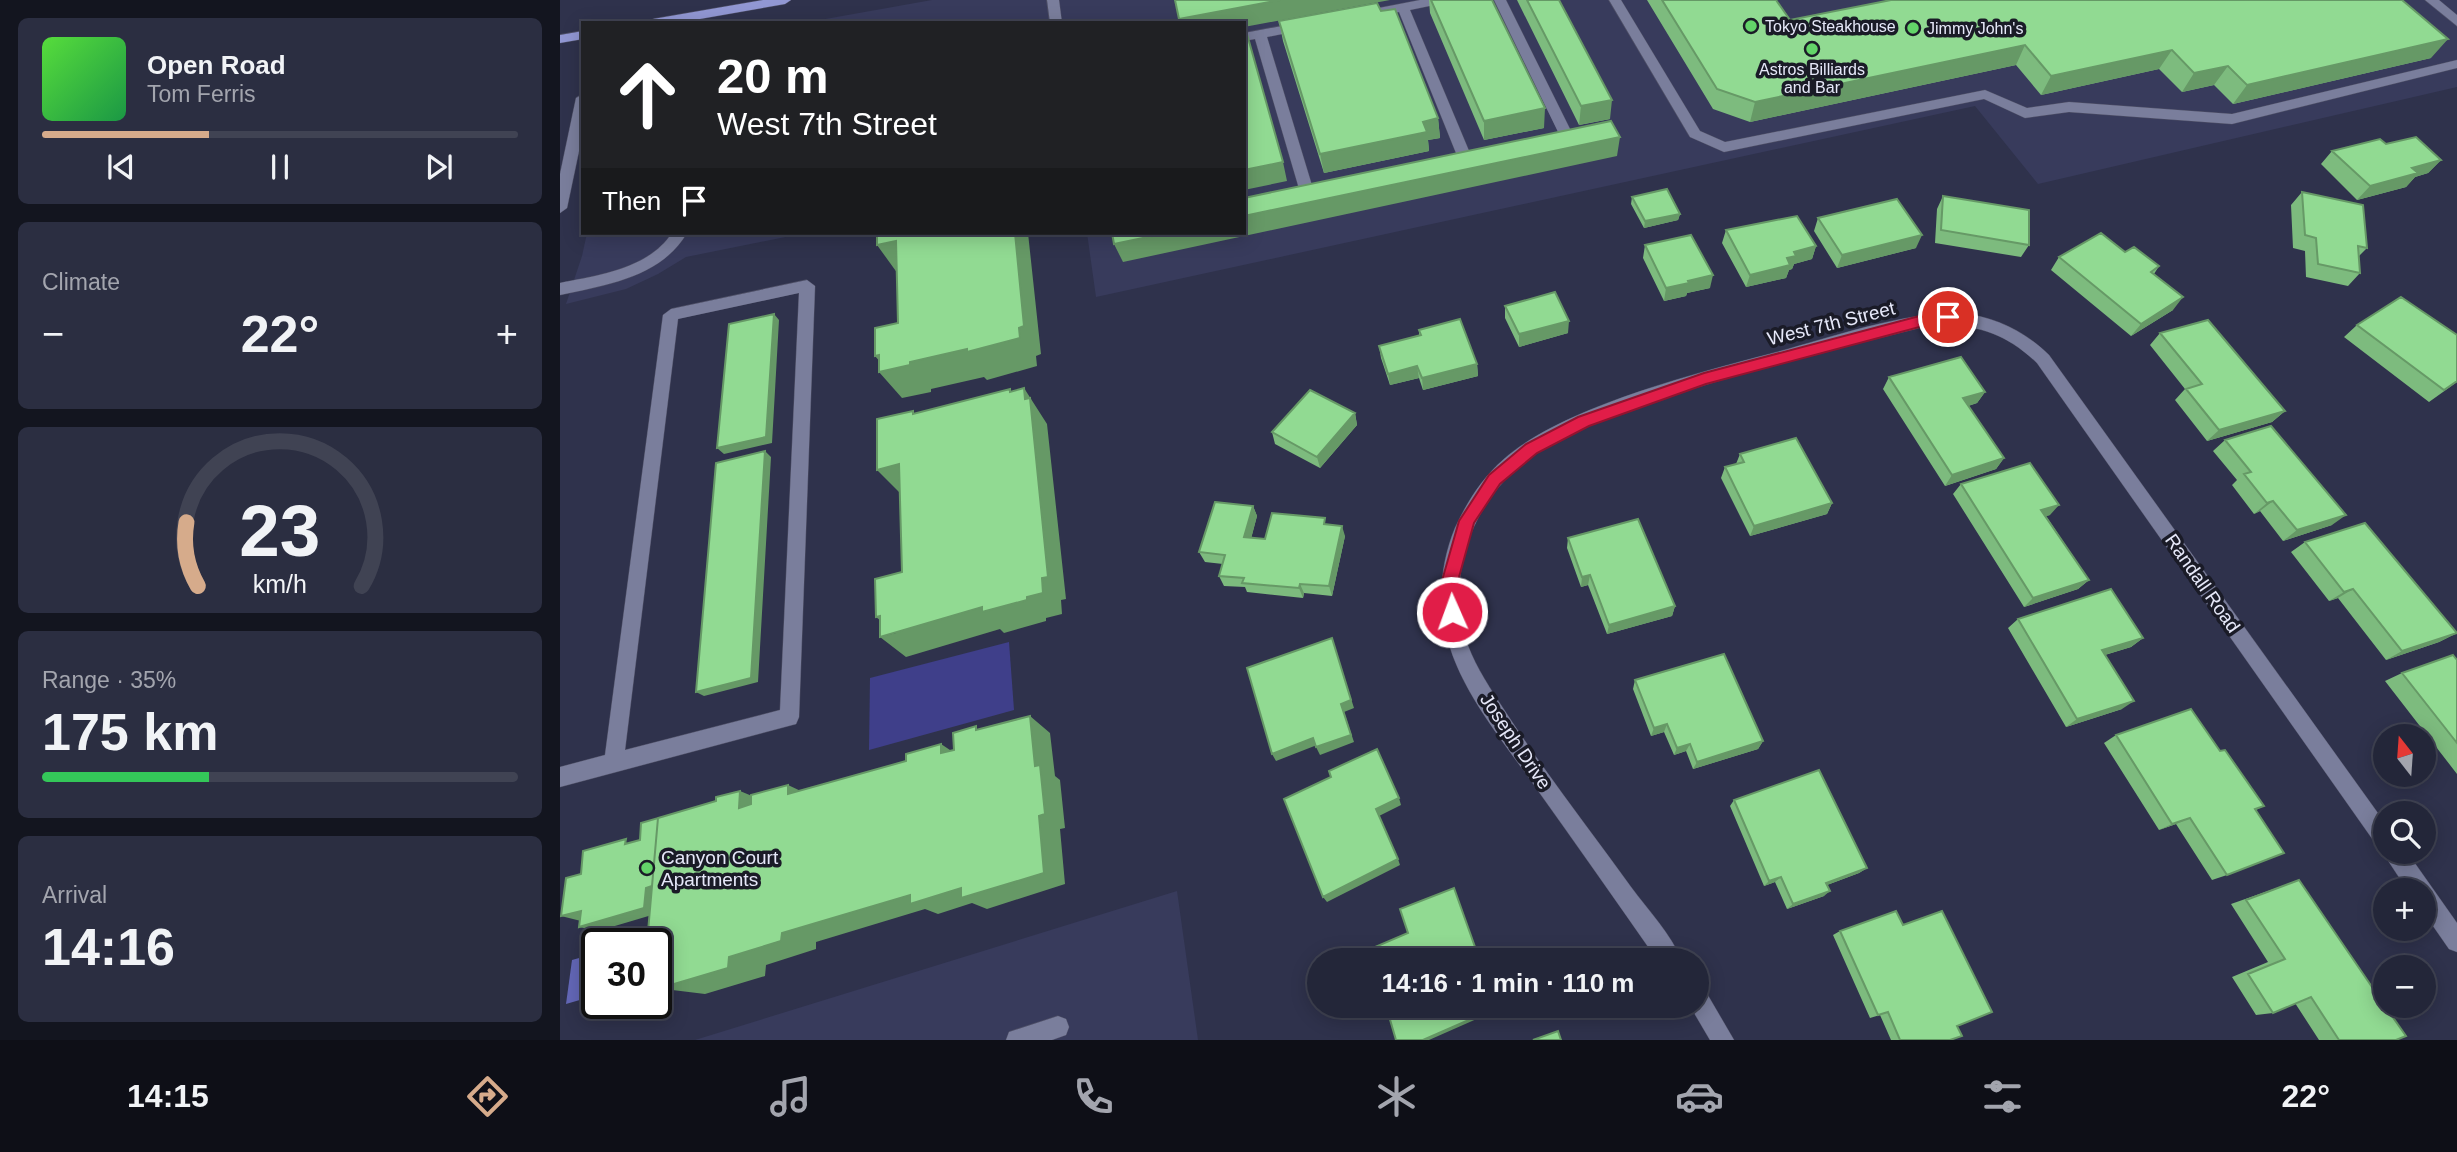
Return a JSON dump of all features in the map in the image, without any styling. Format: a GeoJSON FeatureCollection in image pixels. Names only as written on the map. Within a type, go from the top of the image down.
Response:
{"type":"FeatureCollection","features":[{"type":"Feature","properties":{"kind":"main road"},"geometry":{"type":"LineString","coordinates":[[664,21],[785,0]]}},
{"type":"Feature","properties":{"kind":"main road"},"geometry":{"type":"LineString","coordinates":[[560,39],[581,35]]}},
{"type":"Feature","properties":{"kind":"street"},"geometry":{"type":"LineString","coordinates":[[1053,0],[1056,21]]}},
{"type":"Feature","properties":{"kind":"street"},"geometry":{"type":"LineString","coordinates":[[1338,19],[1440,0]]}},
{"type":"Feature","properties":{"kind":"street"},"geometry":{"type":"LineString","coordinates":[[1500,0],[1567,137],[1542,142]]}},
{"type":"Feature","properties":{"kind":"street"},"geometry":{"type":"LineString","coordinates":[[1615,0],[1695,134],[1724,147],[1985,94],[2025,113],[2069,107],[2232,118],[2457,64]]}},
{"type":"Feature","properties":{"kind":"street"},"geometry":{"type":"LineString","coordinates":[[2431,0],[2457,22]]}},
{"type":"Feature","properties":{"kind":"street"},"geometry":{"type":"LineString","coordinates":[[1403,7],[1465,158]]}},
{"type":"Feature","properties":{"kind":"street"},"geometry":{"type":"LineString","coordinates":[[1246,37],[1312,24]]}},
{"type":"Feature","properties":{"kind":"street"},"geometry":{"type":"LineString","coordinates":[[1260,34],[1307,192]]}},
{"type":"Feature","properties":{"kind":"street"},"geometry":{"type":"LineString","coordinates":[[560,208],[581,108]]}},
{"type":"Feature","properties":{"kind":"street"},"geometry":{"type":"LineString","coordinates":[[560,289],[622,274],[647,264],[676,243],[679,235]]}},
{"type":"Feature","properties":{"kind":"street"},"geometry":{"type":"LineString","coordinates":[[560,777],[789,717],[807,286],[671,315],[614,762]]}},
{"type":"Feature","properties":{"kind":"street","name":"West 7th Street"},"geometry":{"type":"LineString","coordinates":[[1481,496],[1513,462],[1553,436],[1584,422],[1704,379],[1927,320],[1948,317],[1979,321],[2013,333]]}},
{"type":"Feature","properties":{"kind":"street","name":"Randall Road"},"geometry":{"type":"LineString","coordinates":[[2013,333],[2030,345],[2056,375],[2373,823]]}},
{"type":"Feature","properties":{"kind":"street","name":"Joseph Drive"},"geometry":{"type":"LineString","coordinates":[[1481,496],[1460,537],[1451,577],[1454,628],[1462,654],[1493,710],[1662,948]]}},
{"type":"Feature","properties":{"kind":"street"},"geometry":{"type":"LineString","coordinates":[[2436,912],[2457,941]]}},
{"type":"Feature","properties":{"kind":"street"},"geometry":{"type":"LineString","coordinates":[[1709,1018],[1723,1040]]}},
{"type":"Feature","properties":{"kind":"street"},"geometry":{"type":"LineString","coordinates":[[1019,1040],[1058,1027]]}},
{"type":"Feature","properties":{"kind":"shaded area"},"geometry":{"type":"Polygon","coordinates":[[[932,0],[2457,0],[2457,87],[2038,184],[1975,106],[1096,297],[1087,235],[1246,235],[1246,21],[814,21],[932,0]]]}},
{"type":"Feature","properties":{"kind":"shaded area"},"geometry":{"type":"Polygon","coordinates":[[[587,235],[795,235],[686,257],[626,289],[566,304],[587,235]]]}},
{"type":"Feature","properties":{"kind":"shaded area"},"geometry":{"type":"Polygon","coordinates":[[[1009,642],[1014,710],[869,750],[870,678],[1009,642]]]}},
{"type":"Feature","properties":{"kind":"shaded area"},"geometry":{"type":"Polygon","coordinates":[[[1177,891],[1198,1040],[695,1040],[1177,891]]]}},
{"type":"Feature","properties":{"kind":"water"},"geometry":{"type":"Polygon","coordinates":[[[581,957],[581,1000],[566,1004],[572,960],[581,957]]]}},
{"type":"Feature","properties":{"kind":"building"},"geometry":{"type":"Polygon","coordinates":[[[1175,0],[1280,0],[1179,19],[1175,0]]]}},
{"type":"Feature","properties":{"kind":"building"},"geometry":{"type":"Polygon","coordinates":[[[1431,0],[1492,0],[1545,108],[1484,121],[1431,0]]]}},
{"type":"Feature","properties":{"kind":"building"},"geometry":{"type":"Polygon","coordinates":[[[1527,0],[1559,0],[1612,100],[1581,106],[1527,0]]]}},
{"type":"Feature","properties":{"kind":"building"},"geometry":{"type":"Polygon","coordinates":[[[1662,0],[1776,0],[1790,20],[1891,0],[2402,0],[2448,39],[2247,85],[2228,66],[2194,73],[2172,50],[2051,76],[2025,45],[1755,102],[1717,89],[1662,0]]]}},
{"type":"Feature","properties":{"kind":"building"},"geometry":{"type":"Polygon","coordinates":[[[1377,3],[1381,11],[1395,9],[1438,118],[1423,122],[1427,132],[1320,154],[1279,21],[1377,3]]]}},
{"type":"Feature","properties":{"kind":"building"},"geometry":{"type":"Polygon","coordinates":[[[1246,31],[1283,162],[1246,170],[1246,31]]]}},
{"type":"Feature","properties":{"kind":"building"},"geometry":{"type":"Polygon","coordinates":[[[1611,121],[1620,137],[1246,216],[1246,198],[1611,121]]]}},
{"type":"Feature","properties":{"kind":"building"},"geometry":{"type":"Polygon","coordinates":[[[2416,137],[2441,160],[2412,168],[2418,173],[2370,186],[2332,151],[2380,139],[2386,144],[2416,137]]]}},
{"type":"Feature","properties":{"kind":"building"},"geometry":{"type":"Polygon","coordinates":[[[1667,189],[1680,214],[1645,221],[1632,197],[1667,189]]]}},
{"type":"Feature","properties":{"kind":"building"},"geometry":{"type":"Polygon","coordinates":[[[2302,192],[2363,205],[2367,248],[2358,246],[2360,273],[2318,264],[2316,238],[2305,235],[2302,192]]]}},
{"type":"Feature","properties":{"kind":"building"},"geometry":{"type":"Polygon","coordinates":[[[1943,196],[2029,210],[2029,245],[1941,230],[1943,196]]]}},
{"type":"Feature","properties":{"kind":"building"},"geometry":{"type":"Polygon","coordinates":[[[1897,199],[1922,235],[1842,255],[1818,218],[1897,199]]]}},
{"type":"Feature","properties":{"kind":"building"},"geometry":{"type":"Polygon","coordinates":[[[1797,216],[1816,246],[1794,252],[1796,256],[1787,258],[1790,265],[1750,275],[1726,230],[1797,216]]]}},
{"type":"Feature","properties":{"kind":"building"},"geometry":{"type":"Polygon","coordinates":[[[2101,233],[2125,252],[2134,247],[2159,266],[2151,272],[2183,297],[2141,324],[2059,257],[2101,233]]]}},
{"type":"Feature","properties":{"kind":"building"},"geometry":{"type":"Polygon","coordinates":[[[877,235],[1015,235],[1024,326],[1019,328],[1020,338],[967,352],[967,349],[910,362],[910,365],[879,372],[879,355],[875,356],[875,328],[898,323],[896,241],[877,245],[877,235]]]}},
{"type":"Feature","properties":{"kind":"building"},"geometry":{"type":"Polygon","coordinates":[[[1112,235],[1157,235],[1114,244],[1112,235]]]}},
{"type":"Feature","properties":{"kind":"building"},"geometry":{"type":"Polygon","coordinates":[[[1691,235],[1713,275],[1666,288],[1645,245],[1691,235]]]}},
{"type":"Feature","properties":{"kind":"building"},"geometry":{"type":"Polygon","coordinates":[[[1555,292],[1569,321],[1519,334],[1505,306],[1555,292]]]}},
{"type":"Feature","properties":{"kind":"building"},"geometry":{"type":"Polygon","coordinates":[[[2401,297],[2457,335],[2457,381],[2444,390],[2357,325],[2401,297]]]}},
{"type":"Feature","properties":{"kind":"building"},"geometry":{"type":"Polygon","coordinates":[[[774,314],[766,437],[717,448],[729,324],[774,314]]]}},
{"type":"Feature","properties":{"kind":"building"},"geometry":{"type":"Polygon","coordinates":[[[1460,319],[1477,364],[1422,378],[1417,366],[1388,374],[1379,346],[1421,335],[1419,330],[1460,319]]]}},
{"type":"Feature","properties":{"kind":"building"},"geometry":{"type":"Polygon","coordinates":[[[2208,320],[2285,411],[2219,430],[2186,389],[2202,384],[2160,333],[2208,320]]]}},
{"type":"Feature","properties":{"kind":"building"},"geometry":{"type":"Polygon","coordinates":[[[1961,357],[1985,392],[1963,398],[2004,458],[1952,475],[1889,377],[1961,357]]]}},
{"type":"Feature","properties":{"kind":"building"},"geometry":{"type":"Polygon","coordinates":[[[1024,388],[1025,399],[1030,398],[1048,577],[1042,578],[1043,593],[1027,597],[1027,600],[982,612],[982,607],[880,637],[880,616],[876,617],[875,579],[902,572],[899,464],[877,470],[877,419],[913,411],[913,414],[1010,389],[1010,392],[1024,388]]]}},
{"type":"Feature","properties":{"kind":"building"},"geometry":{"type":"Polygon","coordinates":[[[1310,390],[1355,413],[1317,457],[1272,432],[1310,390]]]}},
{"type":"Feature","properties":{"kind":"building"},"geometry":{"type":"Polygon","coordinates":[[[2271,426],[2346,515],[2297,530],[2273,501],[2267,503],[2244,474],[2251,472],[2225,440],[2271,426]]]}},
{"type":"Feature","properties":{"kind":"building"},"geometry":{"type":"Polygon","coordinates":[[[1796,438],[1832,503],[1754,526],[1725,467],[1744,462],[1740,454],[1796,438]]]}},
{"type":"Feature","properties":{"kind":"building"},"geometry":{"type":"Polygon","coordinates":[[[765,451],[751,678],[696,692],[716,463],[765,451]]]}},
{"type":"Feature","properties":{"kind":"building"},"geometry":{"type":"Polygon","coordinates":[[[2030,463],[2059,505],[2041,510],[2089,580],[2033,598],[1961,484],[2030,463]]]}},
{"type":"Feature","properties":{"kind":"building"},"geometry":{"type":"Polygon","coordinates":[[[1215,502],[1253,506],[1244,537],[1265,539],[1272,513],[1325,518],[1324,524],[1342,526],[1329,586],[1300,584],[1299,588],[1242,583],[1244,578],[1219,576],[1225,555],[1199,552],[1215,502]]]}},
{"type":"Feature","properties":{"kind":"building"},"geometry":{"type":"Polygon","coordinates":[[[1638,519],[1675,606],[1609,625],[1590,575],[1582,577],[1568,538],[1638,519]]]}},
{"type":"Feature","properties":{"kind":"building"},"geometry":{"type":"Polygon","coordinates":[[[2365,523],[2457,633],[2402,651],[2353,589],[2344,592],[2305,542],[2365,523]]]}},
{"type":"Feature","properties":{"kind":"building"},"geometry":{"type":"Polygon","coordinates":[[[2111,589],[2143,638],[2102,650],[2134,701],[2077,719],[2018,619],[2111,589]]]}},
{"type":"Feature","properties":{"kind":"building"},"geometry":{"type":"Polygon","coordinates":[[[1332,638],[1351,700],[1341,704],[1351,735],[1316,747],[1313,738],[1272,754],[1247,668],[1332,638]]]}},
{"type":"Feature","properties":{"kind":"building"},"geometry":{"type":"Polygon","coordinates":[[[1724,654],[1763,741],[1697,762],[1690,744],[1677,748],[1667,724],[1654,728],[1635,680],[1724,654]]]}},
{"type":"Feature","properties":{"kind":"building"},"geometry":{"type":"Polygon","coordinates":[[[2453,655],[2457,660],[2457,743],[2402,673],[2453,655]]]}},
{"type":"Feature","properties":{"kind":"building"},"geometry":{"type":"Polygon","coordinates":[[[2191,709],[2220,751],[2225,750],[2264,806],[2255,809],[2284,853],[2227,875],[2190,818],[2172,824],[2116,735],[2191,709]]]}},
{"type":"Feature","properties":{"kind":"building"},"geometry":{"type":"Polygon","coordinates":[[[1030,716],[1035,766],[1040,765],[1045,814],[1039,816],[1044,873],[961,898],[961,888],[910,904],[910,895],[782,933],[781,941],[729,957],[728,968],[672,985],[672,928],[648,928],[658,818],[740,791],[739,808],[751,804],[751,795],[788,785],[788,794],[906,761],[906,754],[941,744],[941,753],[954,750],[953,733],[976,726],[976,730],[1030,716]]]}},
{"type":"Feature","properties":{"kind":"building"},"geometry":{"type":"Polygon","coordinates":[[[1377,749],[1399,798],[1376,809],[1398,859],[1323,897],[1284,799],[1331,777],[1329,771],[1377,749]]]}},
{"type":"Feature","properties":{"kind":"building"},"geometry":{"type":"Polygon","coordinates":[[[1819,770],[1867,868],[1826,883],[1830,891],[1793,904],[1781,877],[1769,881],[1734,800],[1819,770]]]}},
{"type":"Feature","properties":{"kind":"building"},"geometry":{"type":"Polygon","coordinates":[[[658,818],[652,886],[646,888],[644,908],[579,927],[581,911],[561,916],[566,878],[581,874],[583,851],[626,839],[625,844],[640,840],[641,823],[658,818]]]}},
{"type":"Feature","properties":{"kind":"building"},"geometry":{"type":"Polygon","coordinates":[[[2299,880],[2373,988],[2373,1018],[2394,1018],[2406,1036],[2396,1040],[2339,1040],[2311,997],[2273,1013],[2248,974],[2285,959],[2246,900],[2299,880]]]}},
{"type":"Feature","properties":{"kind":"building"},"geometry":{"type":"Polygon","coordinates":[[[1454,888],[1475,948],[1373,948],[1408,933],[1400,909],[1454,888]]]}},
{"type":"Feature","properties":{"kind":"building"},"geometry":{"type":"Polygon","coordinates":[[[1896,911],[1903,925],[1942,911],[1992,1012],[1957,1026],[1962,1036],[1950,1040],[1900,1040],[1888,1012],[1878,1015],[1840,931],[1896,911]]]}},
{"type":"Feature","properties":{"kind":"building"},"geometry":{"type":"Polygon","coordinates":[[[1390,1018],[1473,1018],[1423,1040],[1396,1040],[1390,1018]]]}},
{"type":"Feature","properties":{"kind":"building"},"geometry":{"type":"Polygon","coordinates":[[[1558,1031],[1561,1040],[1533,1040],[1558,1031]]]}},
{"type":"Feature","properties":{"kind":"place","name":"Tokyo Steakhouse"},"geometry":{"type":"Point","coordinates":[1751,26]}},
{"type":"Feature","properties":{"kind":"place","name":"Jimmy John's"},"geometry":{"type":"Point","coordinates":[1913,28]}},
{"type":"Feature","properties":{"kind":"place","name":"Astros Billiards and Bar"},"geometry":{"type":"Point","coordinates":[1812,49]}},
{"type":"Feature","properties":{"kind":"place","name":"Canyon Court Apartments"},"geometry":{"type":"Point","coordinates":[647,868]}},
{"type":"Feature","properties":{"kind":"route"},"geometry":{"type":"LineString","coordinates":[[1452,612],[1451,577],[1460,537],[1467,521],[1494,480],[1531,449],[1584,422],[1704,379],[1789,355],[1948,317]]}}]}
